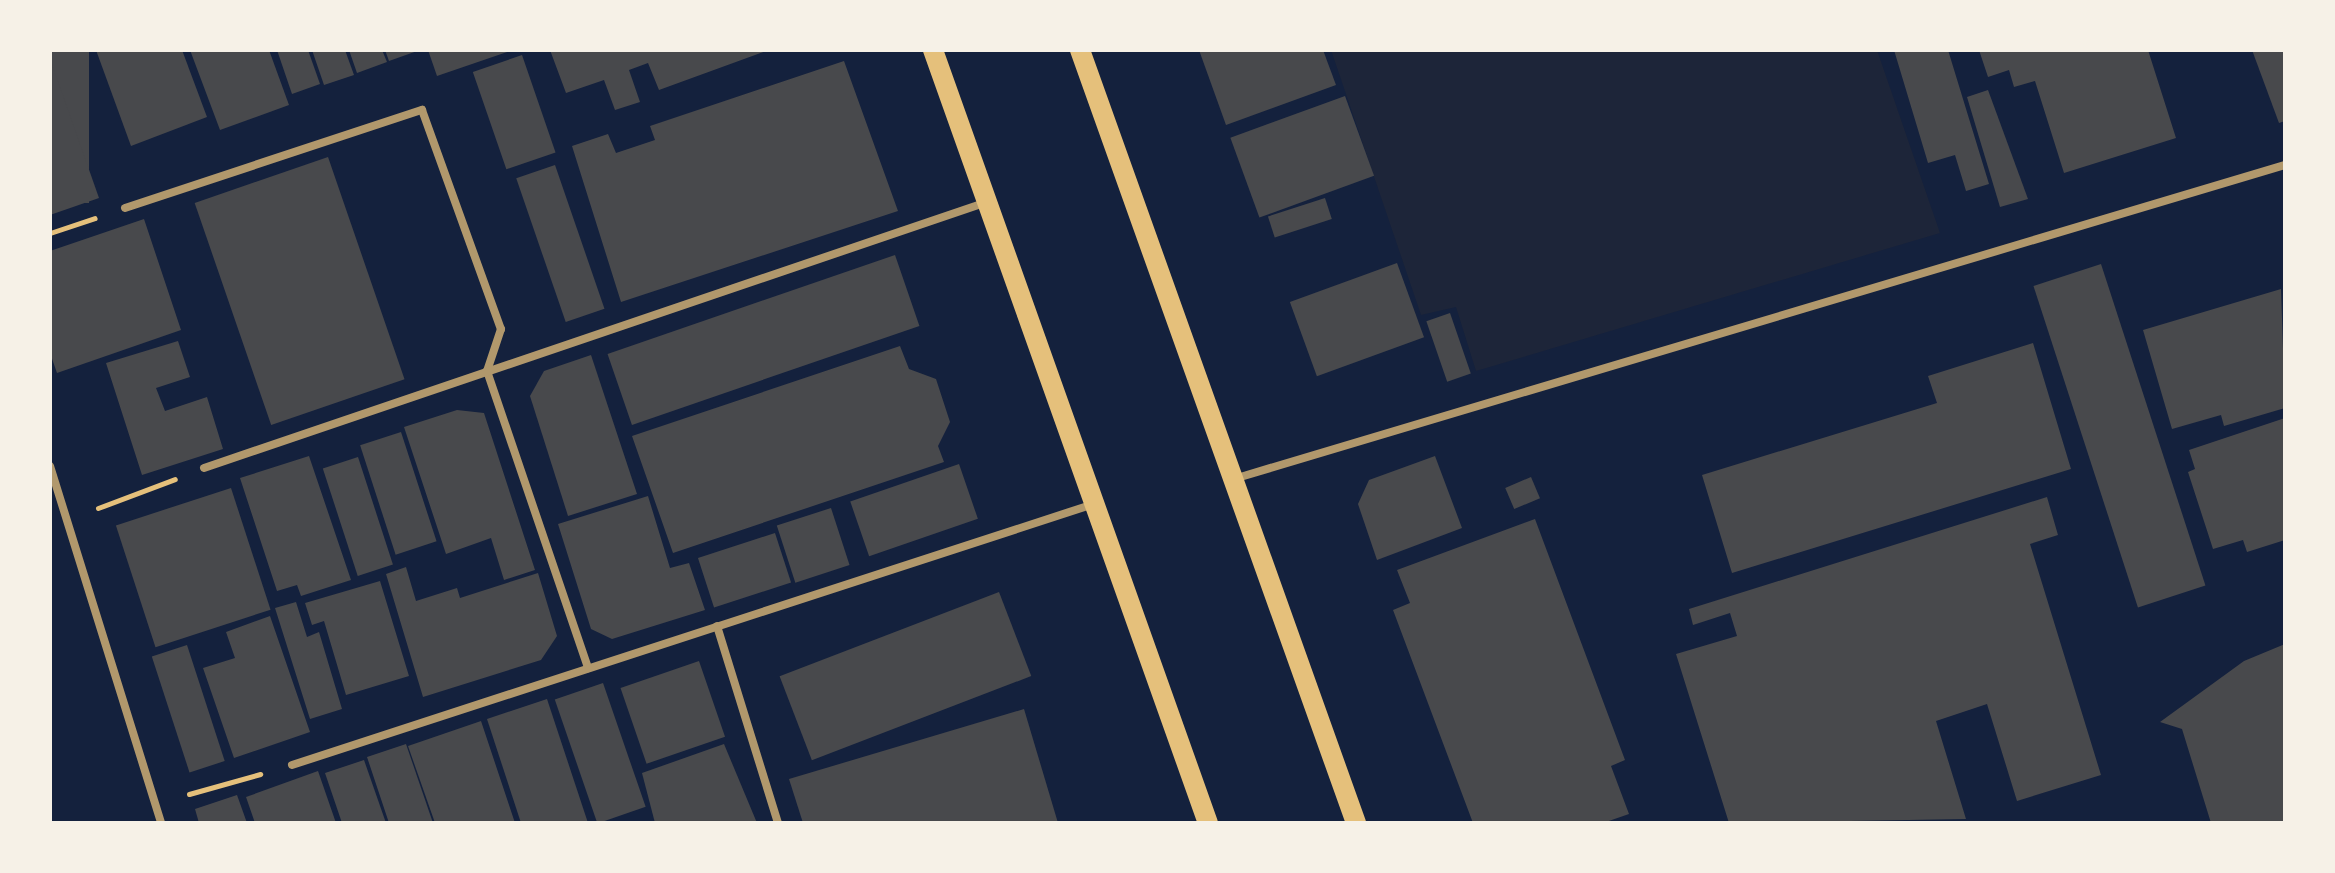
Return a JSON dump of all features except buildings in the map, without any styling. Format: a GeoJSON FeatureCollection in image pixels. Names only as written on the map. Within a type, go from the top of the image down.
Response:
{"type":"FeatureCollection","features":[{"type":"Feature","properties":{"kind":"main road"},"geometry":{"type":"LineString","coordinates":[[933,50],[1091,505],[1208,823]]}},
{"type":"Feature","properties":{"kind":"main road"},"geometry":{"type":"LineString","coordinates":[[1080,50],[1237,478],[1356,823]]}},
{"type":"Feature","properties":{"kind":"street"},"geometry":{"type":"LineString","coordinates":[[125,208],[422,110],[501,329],[487,371],[588,668]]}},
{"type":"Feature","properties":{"kind":"street"},"geometry":{"type":"LineString","coordinates":[[1237,478],[2285,165]]}},
{"type":"Feature","properties":{"kind":"street"},"geometry":{"type":"LineString","coordinates":[[204,468],[987,202]]}},
{"type":"Feature","properties":{"kind":"street"},"geometry":{"type":"LineString","coordinates":[[50,466],[161,823]]}},
{"type":"Feature","properties":{"kind":"street"},"geometry":{"type":"LineString","coordinates":[[292,765],[1091,505]]}},
{"type":"Feature","properties":{"kind":"street"},"geometry":{"type":"LineString","coordinates":[[717,626],[778,823]]}},
{"type":"Feature","properties":{"kind":"path"},"geometry":{"type":"LineString","coordinates":[[50,233],[125,208]]}},
{"type":"Feature","properties":{"kind":"path"},"geometry":{"type":"LineString","coordinates":[[67,520],[204,468]]}},
{"type":"Feature","properties":{"kind":"path"},"geometry":{"type":"LineString","coordinates":[[155,803],[292,765]]}},
{"type":"Feature","properties":{"kind":"shaded area"},"geometry":{"type":"Polygon","coordinates":[[[1331,50],[1877,50],[1940,233],[1476,371],[1456,307],[1421,315],[1331,50]]]}}]}
